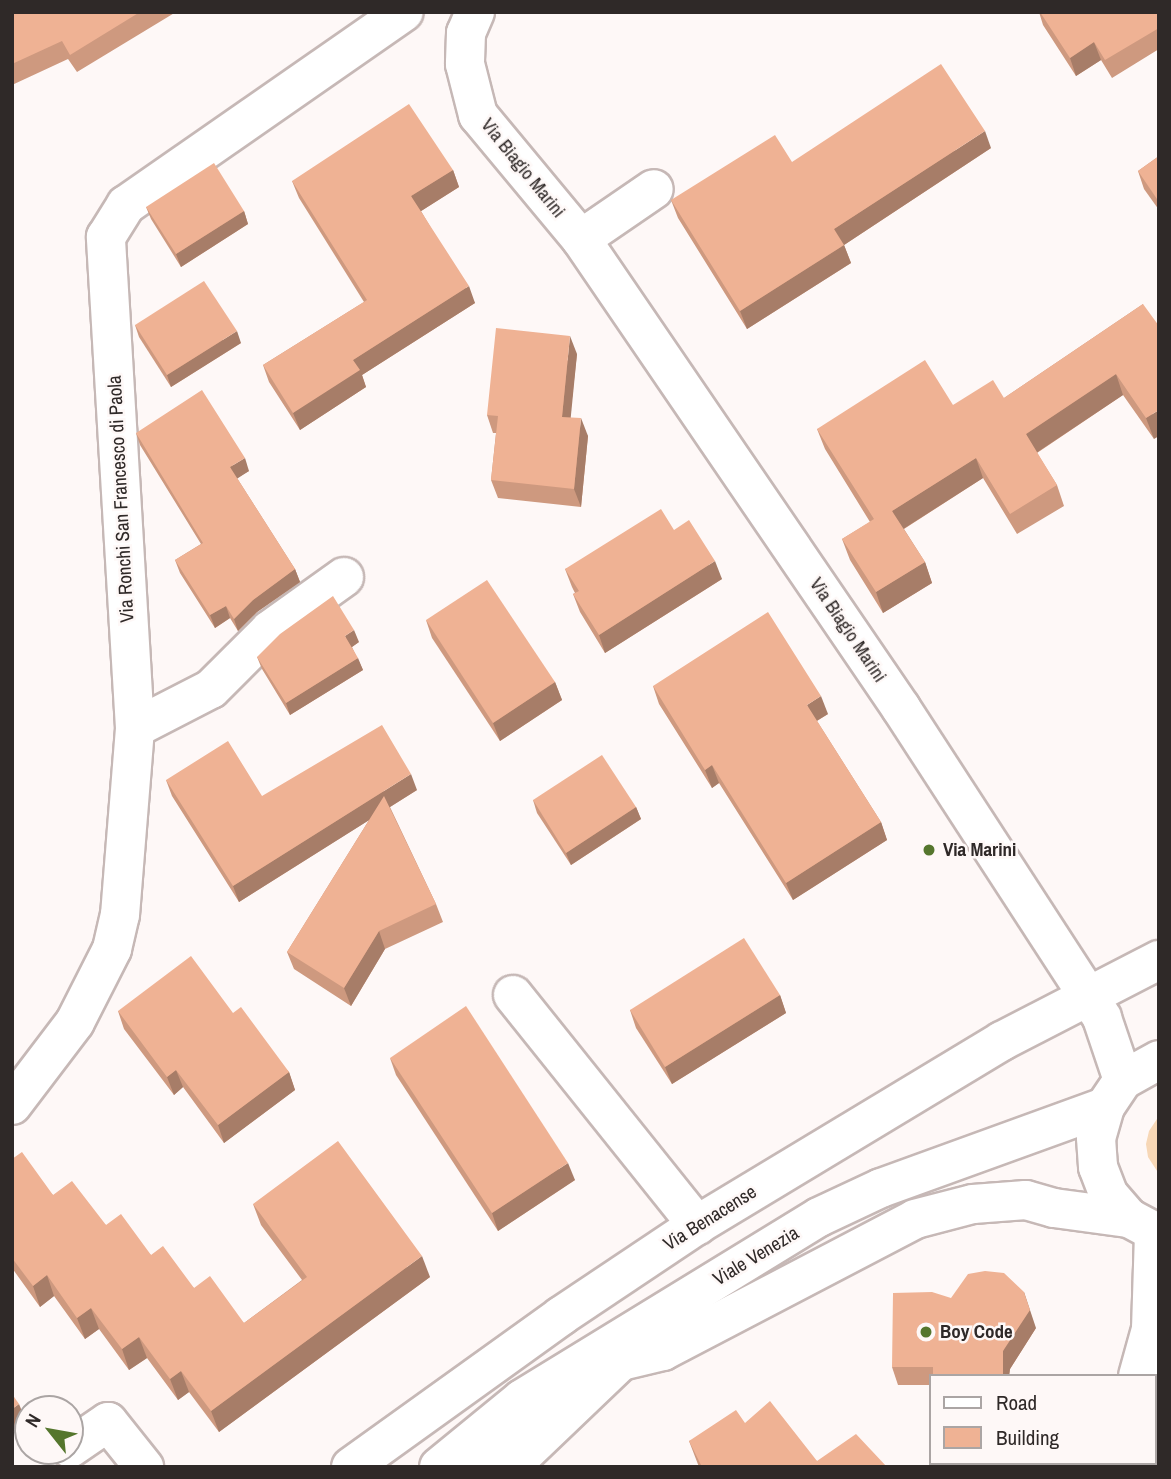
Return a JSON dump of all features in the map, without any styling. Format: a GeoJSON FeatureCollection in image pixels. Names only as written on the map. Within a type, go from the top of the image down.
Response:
{"type":"FeatureCollection","features":[{"type":"Feature","properties":{"kind":"street","name":"Via Ronchi San Francesco di Paola"},"geometry":{"type":"LineString","coordinates":[[12,1105],[75,1022],[112,949],[120,915],[135,728],[106,237],[126,205],[404,12]]}},
{"type":"Feature","properties":{"kind":"street","name":"Via Biagio Marini"},"geometry":{"type":"LineString","coordinates":[[475,12],[466,33],[465,64],[478,115],[581,239],[901,708],[1107,1027]]}},
{"type":"Feature","properties":{"kind":"street"},"geometry":{"type":"LineString","coordinates":[[581,239],[654,189]]}},
{"type":"Feature","properties":{"kind":"street"},"geometry":{"type":"LineString","coordinates":[[135,728],[211,689],[270,630],[344,577]]}},
{"type":"Feature","properties":{"kind":"street","name":"Via Benacense"},"geometry":{"type":"LineString","coordinates":[[351,1467],[561,1316],[697,1225],[1002,1041],[1159,960]]}},
{"type":"Feature","properties":{"kind":"street"},"geometry":{"type":"LineString","coordinates":[[513,995],[697,1225]]}},
{"type":"Feature","properties":{"kind":"street"},"geometry":{"type":"LineString","coordinates":[[1107,1027],[1130,1045],[1159,1050]]}},
{"type":"Feature","properties":{"kind":"street"},"geometry":{"type":"LineString","coordinates":[[1107,1027],[1114,1093],[1096,1138],[1098,1167],[1109,1195],[1147,1228],[1151,1329],[1139,1374]]}},
{"type":"Feature","properties":{"kind":"street","name":"Viale Venezia"},"geometry":{"type":"LineString","coordinates":[[439,1467],[522,1399],[819,1217],[881,1188],[1114,1093],[1159,1059]]}},
{"type":"Feature","properties":{"kind":"street","name":"Viale Venezia"},"geometry":{"type":"LineString","coordinates":[[469,1467],[621,1361],[663,1351],[915,1219],[973,1204],[1026,1200],[1147,1228]]}},
{"type":"Feature","properties":{"kind":"street"},"geometry":{"type":"LineString","coordinates":[[510,1467],[621,1361]]}},
{"type":"Feature","properties":{"kind":"street"},"geometry":{"type":"LineString","coordinates":[[84,1439],[107,1422],[144,1467]]}},
{"type":"Feature","properties":{"kind":"shaded area"},"geometry":{"type":"Polygon","coordinates":[[[1159,1116],[1159,1174],[1148,1157],[1146,1144],[1149,1131],[1159,1116]]]}},
{"type":"Feature","properties":{"kind":"building"},"geometry":{"type":"Polygon","coordinates":[[[12,12],[140,12],[70,55],[62,41],[12,64],[12,12]]]}},
{"type":"Feature","properties":{"kind":"building"},"geometry":{"type":"Polygon","coordinates":[[[1040,12],[1159,12],[1159,28],[1105,60],[1094,42],[1070,58],[1040,12]]]}},
{"type":"Feature","properties":{"kind":"building"},"geometry":{"type":"Polygon","coordinates":[[[941,64],[985,131],[834,229],[844,245],[740,311],[671,200],[775,135],[792,162],[941,64]]]}},
{"type":"Feature","properties":{"kind":"building"},"geometry":{"type":"Polygon","coordinates":[[[409,104],[453,170],[411,196],[469,286],[353,360],[360,370],[293,413],[263,365],[367,300],[292,181],[409,104]]]}},
{"type":"Feature","properties":{"kind":"building"},"geometry":{"type":"Polygon","coordinates":[[[1159,156],[1159,202],[1138,171],[1159,156]]]}},
{"type":"Feature","properties":{"kind":"building"},"geometry":{"type":"Polygon","coordinates":[[[214,163],[244,211],[176,254],[146,207],[214,163]]]}},
{"type":"Feature","properties":{"kind":"building"},"geometry":{"type":"Polygon","coordinates":[[[204,281],[237,331],[167,375],[135,325],[204,281]]]}},
{"type":"Feature","properties":{"kind":"building"},"geometry":{"type":"Polygon","coordinates":[[[1143,304],[1159,326],[1159,410],[1146,418],[1116,374],[1026,434],[1057,485],[1010,514],[976,458],[892,511],[925,562],[876,592],[842,539],[874,519],[817,429],[925,360],[953,405],[993,380],[1004,398],[1143,304]]]}},
{"type":"Feature","properties":{"kind":"building"},"geometry":{"type":"Polygon","coordinates":[[[496,328],[570,336],[562,417],[581,418],[574,489],[491,480],[498,416],[487,415],[496,328]]]}},
{"type":"Feature","properties":{"kind":"building"},"geometry":{"type":"Polygon","coordinates":[[[202,390],[245,458],[230,467],[295,569],[253,600],[234,619],[226,606],[210,615],[175,560],[203,543],[136,433],[202,390]]]}},
{"type":"Feature","properties":{"kind":"building"},"geometry":{"type":"Polygon","coordinates":[[[661,509],[674,530],[689,520],[715,561],[599,635],[573,594],[579,591],[565,569],[661,509]]]}},
{"type":"Feature","properties":{"kind":"building"},"geometry":{"type":"Polygon","coordinates":[[[487,580],[555,682],[493,723],[426,620],[487,580]]]}},
{"type":"Feature","properties":{"kind":"building"},"geometry":{"type":"Polygon","coordinates":[[[333,596],[354,630],[345,636],[358,658],[286,703],[257,657],[280,634],[333,596]]]}},
{"type":"Feature","properties":{"kind":"building"},"geometry":{"type":"Polygon","coordinates":[[[768,612],[821,696],[807,705],[881,822],[786,883],[712,765],[705,770],[653,686],[768,612]]]}},
{"type":"Feature","properties":{"kind":"building"},"geometry":{"type":"Polygon","coordinates":[[[382,725],[411,774],[233,886],[166,780],[228,741],[262,796],[382,725]]]}},
{"type":"Feature","properties":{"kind":"building"},"geometry":{"type":"Polygon","coordinates":[[[602,755],[636,807],[566,853],[533,800],[602,755]]]}},
{"type":"Feature","properties":{"kind":"building"},"geometry":{"type":"Polygon","coordinates":[[[384,796],[436,904],[379,931],[344,988],[287,952],[384,796]]]}},
{"type":"Feature","properties":{"kind":"building"},"geometry":{"type":"Polygon","coordinates":[[[744,938],[780,995],[665,1067],[630,1010],[744,938]]]}},
{"type":"Feature","properties":{"kind":"building"},"geometry":{"type":"Polygon","coordinates":[[[191,956],[233,1013],[241,1007],[289,1072],[218,1125],[176,1070],[167,1077],[118,1011],[191,956]]]}},
{"type":"Feature","properties":{"kind":"building"},"geometry":{"type":"Polygon","coordinates":[[[466,1006],[568,1163],[492,1213],[390,1058],[466,1006]]]}},
{"type":"Feature","properties":{"kind":"building"},"geometry":{"type":"Polygon","coordinates":[[[338,1141],[422,1256],[211,1411],[181,1371],[170,1379],[139,1337],[122,1349],[91,1308],[77,1318],[47,1275],[33,1286],[12,1258],[12,1159],[22,1152],[53,1195],[72,1181],[106,1225],[121,1214],[151,1255],[163,1246],[194,1288],[210,1276],[244,1323],[307,1277],[253,1204],[338,1141]]]}},
{"type":"Feature","properties":{"kind":"building"},"geometry":{"type":"Polygon","coordinates":[[[985,1271],[1004,1273],[1024,1292],[1030,1310],[1003,1351],[1003,1374],[933,1374],[933,1367],[892,1367],[893,1293],[932,1292],[951,1298],[968,1274],[985,1271]]]}},
{"type":"Feature","properties":{"kind":"building"},"geometry":{"type":"Polygon","coordinates":[[[770,1401],[817,1461],[856,1434],[887,1467],[702,1467],[689,1441],[736,1410],[745,1423],[770,1401]]]}},
{"type":"Feature","properties":{"kind":"place","name":"Via Marini"},"geometry":{"type":"Point","coordinates":[929,850]}},
{"type":"Feature","properties":{"kind":"place","name":"Boy Code"},"geometry":{"type":"Point","coordinates":[926,1332]}}]}
